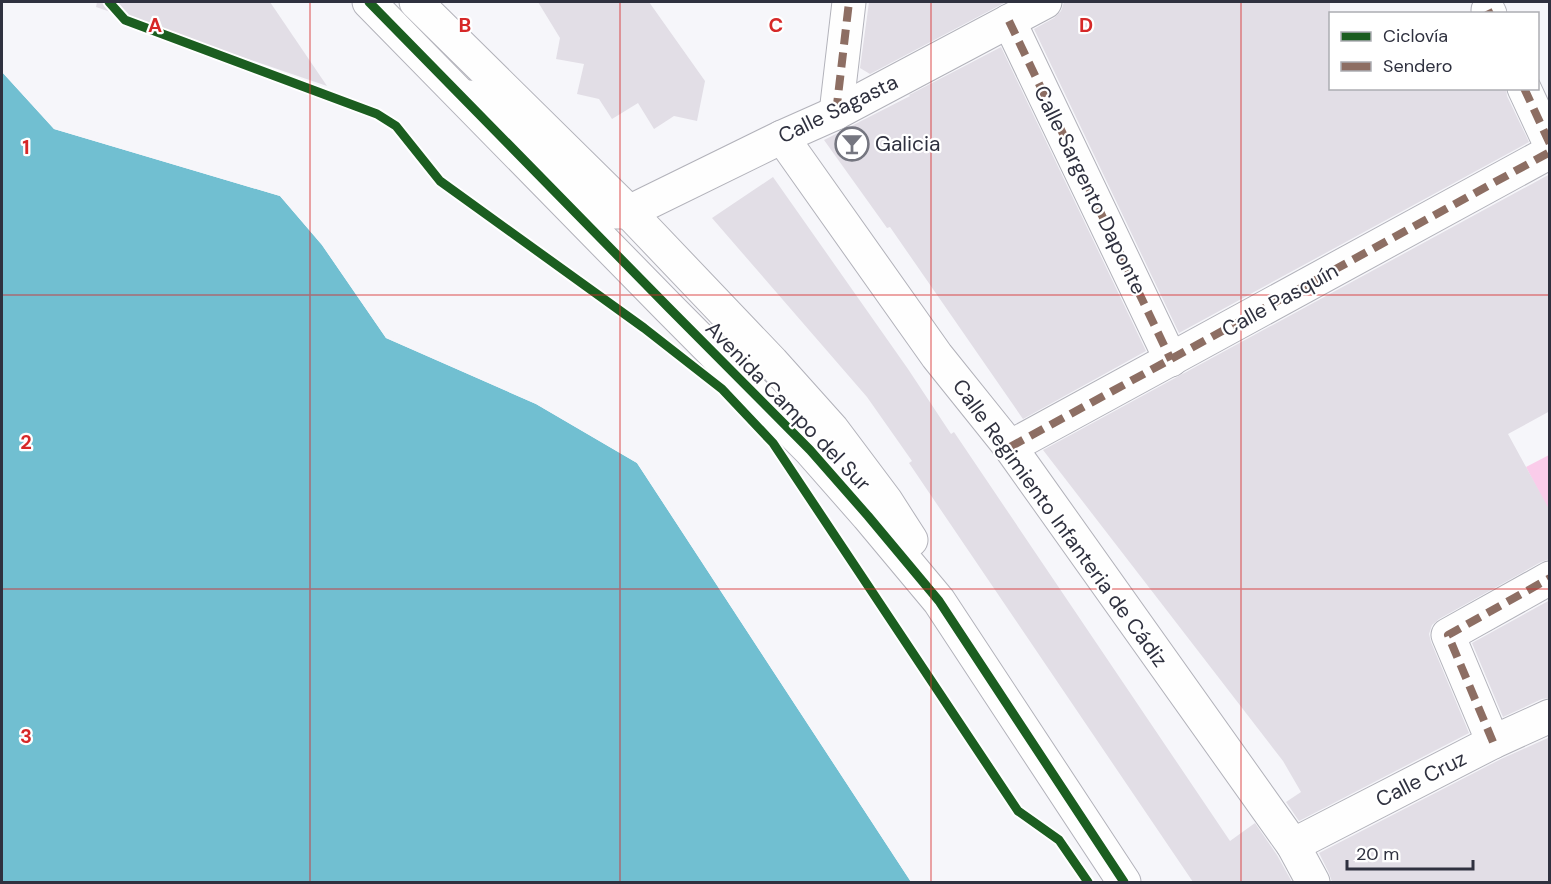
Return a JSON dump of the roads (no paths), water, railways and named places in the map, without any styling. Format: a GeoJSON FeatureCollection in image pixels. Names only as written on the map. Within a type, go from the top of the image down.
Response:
{"type":"FeatureCollection","features":[{"type":"Feature","properties":{"kind":"street","name":"Avenida Campo del Sur"},"geometry":{"type":"LineString","coordinates":[[369,2],[810,450],[868,516],[939,601],[1124,882]]}},
{"type":"Feature","properties":{"kind":"street","name":"Avenida Campo del Sur"},"geometry":{"type":"LineString","coordinates":[[416,2],[629,212],[772,362],[832,429],[886,501],[916,548],[939,601]]}},
{"type":"Feature","properties":{"kind":"street"},"geometry":{"type":"LineString","coordinates":[[836,113],[849,2]]}},
{"type":"Feature","properties":{"kind":"street","name":"Calle Sagasta"},"geometry":{"type":"LineString","coordinates":[[629,212],[836,113],[1045,2]]}},
{"type":"Feature","properties":{"kind":"street","name":"Calle Sargento Daponte"},"geometry":{"type":"LineString","coordinates":[[1009,21],[1171,360]]}},
{"type":"Feature","properties":{"kind":"street"},"geometry":{"type":"LineString","coordinates":[[1525,90],[1550,144]]}},
{"type":"Feature","properties":{"kind":"street"},"geometry":{"type":"LineString","coordinates":[[459,92],[496,108],[602,212],[629,212]]}},
{"type":"Feature","properties":{"kind":"street","name":"Calle Regimiento Infanteria de Cádiz"},"geometry":{"type":"LineString","coordinates":[[782,137],[937,356],[1010,447],[1293,845],[1313,882]]}},
{"type":"Feature","properties":{"kind":"street","name":"Calle Pasquín"},"geometry":{"type":"LineString","coordinates":[[1010,447],[1550,152]]}},
{"type":"Feature","properties":{"kind":"street"},"geometry":{"type":"LineString","coordinates":[[1493,742],[1448,635],[1550,578]]}},
{"type":"Feature","properties":{"kind":"street","name":"Calle Cruz"},"geometry":{"type":"LineString","coordinates":[[1293,845],[1493,742],[1550,716]]}},
{"type":"Feature","properties":{"kind":"water"},"geometry":{"type":"Polygon","coordinates":[[[2,72],[54,129],[280,196],[322,245],[386,338],[536,404],[637,463],[911,882],[2,882],[2,72]]]}},
{"type":"Feature","properties":{"kind":"place","name":"Galicia"},"geometry":{"type":"Point","coordinates":[852,144]}}]}
